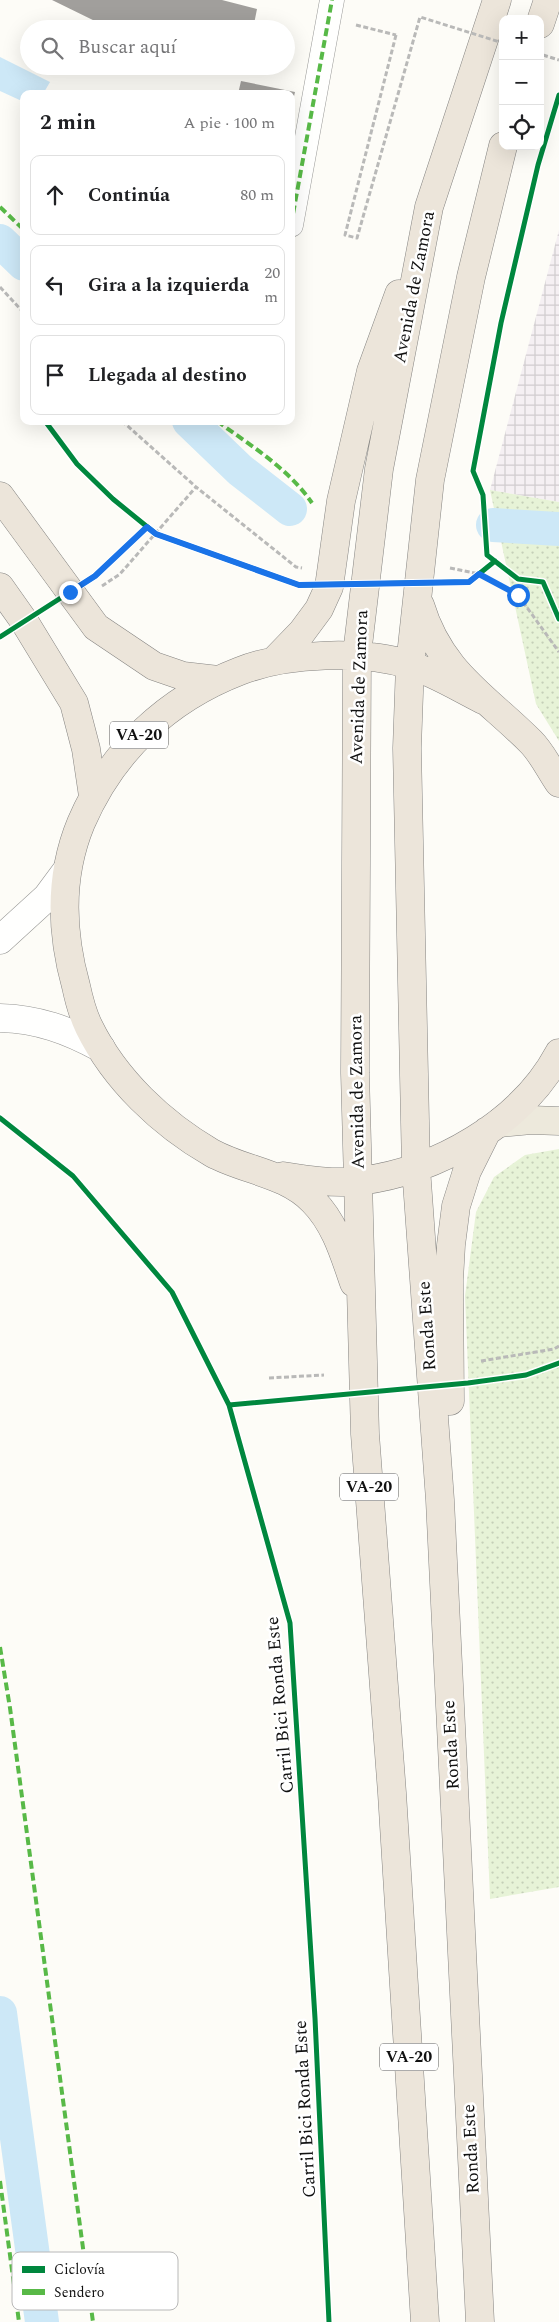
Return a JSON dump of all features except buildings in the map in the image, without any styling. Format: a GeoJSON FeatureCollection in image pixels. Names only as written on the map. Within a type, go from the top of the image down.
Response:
{"type":"FeatureCollection","features":[{"type":"Feature","properties":{"kind":"highway","name":"Avenida de Zamora"},"geometry":{"type":"LineString","coordinates":[[359,1181],[355,1074],[357,654],[378,469],[429,208],[497,0]]}},
{"type":"Feature","properties":{"kind":"highway"},"geometry":{"type":"LineString","coordinates":[[543,15],[548,0]]}},
{"type":"Feature","properties":{"kind":"highway"},"geometry":{"type":"LineString","coordinates":[[416,1168],[407,748],[410,665],[430,480],[471,277],[502,150]]}},
{"type":"Feature","properties":{"kind":"highway"},"geometry":{"type":"LineString","coordinates":[[274,661],[302,632],[319,608],[329,587],[341,501],[372,371],[429,208]]}},
{"type":"Feature","properties":{"kind":"highway","name":"VA-20"},"geometry":{"type":"LineString","coordinates":[[0,496],[96,627],[154,666],[183,676],[218,680]]}},
{"type":"Feature","properties":{"kind":"highway","name":"VA-20"},"geometry":{"type":"LineString","coordinates":[[0,588],[21,616],[74,703],[86,749],[93,796]]}},
{"type":"Feature","properties":{"kind":"highway"},"geometry":{"type":"LineString","coordinates":[[418,599],[427,630],[440,651],[456,672],[483,700]]}},
{"type":"Feature","properties":{"kind":"highway","name":"VA-20"},"geometry":{"type":"LineString","coordinates":[[559,783],[532,743],[483,700],[410,665],[357,654],[274,661],[218,680],[195,692],[164,712],[137,736],[114,762],[93,796],[77,832],[67,870],[64,908],[65,938],[80,1002],[88,1026],[123,1079],[164,1121],[214,1154],[270,1174],[314,1181],[359,1181],[416,1168],[453,1152],[493,1127],[524,1100],[559,1053]]}},
{"type":"Feature","properties":{"kind":"highway"},"geometry":{"type":"LineString","coordinates":[[440,1500],[455,1459],[450,1389],[451,1245],[456,1206],[467,1171],[493,1127]]}},
{"type":"Feature","properties":{"kind":"highway","name":"Ronda Este"},"geometry":{"type":"LineString","coordinates":[[416,1168],[440,1500],[480,2322]]}},
{"type":"Feature","properties":{"kind":"highway"},"geometry":{"type":"LineString","coordinates":[[270,1174],[299,1190],[313,1201],[328,1219],[343,1253],[362,1308]]}},
{"type":"Feature","properties":{"kind":"highway","name":"VA-20"},"geometry":{"type":"LineString","coordinates":[[359,1181],[365,1434],[392,1793],[425,2322]]}},
{"type":"Feature","properties":{"kind":"main road"},"geometry":{"type":"LineString","coordinates":[[493,1127],[531,1120],[559,1121]]}},
{"type":"Feature","properties":{"kind":"street"},"geometry":{"type":"LineString","coordinates":[[295,203],[330,9]]}},
{"type":"Feature","properties":{"kind":"street"},"geometry":{"type":"LineString","coordinates":[[0,940],[47,897],[67,870]]}},
{"type":"Feature","properties":{"kind":"street"},"geometry":{"type":"LineString","coordinates":[[0,1018],[46,1023],[74,1034],[101,1048]]}},
{"type":"Feature","properties":{"kind":"path"},"geometry":{"type":"LineString","coordinates":[[330,9],[396,35],[344,235],[357,238],[420,17],[499,42]]}},
{"type":"Feature","properties":{"kind":"path"},"geometry":{"type":"LineString","coordinates":[[544,55],[559,60]]}},
{"type":"Feature","properties":{"kind":"path"},"geometry":{"type":"LineString","coordinates":[[0,287],[20,309]]}},
{"type":"Feature","properties":{"kind":"path"},"geometry":{"type":"LineString","coordinates":[[126,425],[196,487],[296,567],[305,568]]}},
{"type":"Feature","properties":{"kind":"path"},"geometry":{"type":"LineString","coordinates":[[97,590],[120,574],[196,487]]}},
{"type":"Feature","properties":{"kind":"path"},"geometry":{"type":"LineString","coordinates":[[154,533],[165,538]]}},
{"type":"Feature","properties":{"kind":"path"},"geometry":{"type":"LineString","coordinates":[[445,567],[479,574],[518,595],[559,652]]}},
{"type":"Feature","properties":{"kind":"path"},"geometry":{"type":"LineString","coordinates":[[474,578],[487,568]]}},
{"type":"Feature","properties":{"kind":"path"},"geometry":{"type":"LineString","coordinates":[[474,1362],[554,1349],[559,1346]]}},
{"type":"Feature","properties":{"kind":"path"},"geometry":{"type":"LineString","coordinates":[[269,1378],[324,1375]]}},
{"type":"Feature","properties":{"kind":"shaded area"},"geometry":{"type":"Polygon","coordinates":[[[559,230],[559,502],[490,490],[559,230]]]}},
{"type":"Feature","properties":{"kind":"green space"},"geometry":{"type":"Polygon","coordinates":[[[490,490],[559,502],[559,741],[536,704],[490,490]]]}},
{"type":"Feature","properties":{"kind":"green space"},"geometry":{"type":"Polygon","coordinates":[[[559,1149],[559,1887],[490,1899],[465,1296],[476,1212],[494,1177],[525,1155],[559,1149]]]}},
{"type":"Feature","properties":{"kind":"water"},"geometry":{"type":"Polygon","coordinates":[[[0,57],[20,67],[20,75],[36,75],[50,82],[45,90],[20,90],[20,100],[0,91],[0,57]]]}},
{"type":"Feature","properties":{"kind":"waterway"},"geometry":{"type":"LineString","coordinates":[[0,241],[20,260]]}},
{"type":"Feature","properties":{"kind":"waterway"},"geometry":{"type":"LineString","coordinates":[[193,425],[240,470],[290,509]]}},
{"type":"Feature","properties":{"kind":"waterway"},"geometry":{"type":"LineString","coordinates":[[493,525],[559,529]]}},
{"type":"Feature","properties":{"kind":"waterway"},"geometry":{"type":"LineString","coordinates":[[0,2013],[32,2252]]}},
{"type":"Feature","properties":{"kind":"waterway"},"geometry":{"type":"LineString","coordinates":[[40,2310],[42,2322]]}},
{"type":"Feature","properties":{"kind":"marked path"},"geometry":{"type":"LineString","coordinates":[[295,203],[332,0]]}},
{"type":"Feature","properties":{"kind":"marked path"},"geometry":{"type":"LineString","coordinates":[[0,207],[20,226]]}},
{"type":"Feature","properties":{"kind":"marked path"},"geometry":{"type":"LineString","coordinates":[[223,425],[280,468],[312,503]]}},
{"type":"Feature","properties":{"kind":"marked path"},"geometry":{"type":"LineString","coordinates":[[0,1647],[10,1708],[84,2252]]}},
{"type":"Feature","properties":{"kind":"marked path"},"geometry":{"type":"LineString","coordinates":[[0,2181],[12,2270]]}},
{"type":"Feature","properties":{"kind":"marked path"},"geometry":{"type":"LineString","coordinates":[[17,2310],[19,2322]]}},
{"type":"Feature","properties":{"kind":"marked path"},"geometry":{"type":"LineString","coordinates":[[91,2310],[93,2322]]}},
{"type":"Feature","properties":{"kind":"cycle path"},"geometry":{"type":"LineString","coordinates":[[559,95],[538,165],[501,323],[473,471],[483,495],[487,555],[518,579],[543,582],[559,619]]}},
{"type":"Feature","properties":{"kind":"cycle path"},"geometry":{"type":"LineString","coordinates":[[48,425],[77,464],[113,499],[156,534],[299,585],[469,582],[495,561]]}},
{"type":"Feature","properties":{"kind":"cycle path"},"geometry":{"type":"LineString","coordinates":[[0,637],[95,576],[147,527]]}},
{"type":"Feature","properties":{"kind":"cycle path","name":"Carril Bici Ronda Este"},"geometry":{"type":"LineString","coordinates":[[0,1118],[73,1176],[172,1292],[229,1405],[290,1623],[315,2018],[329,2322]]}},
{"type":"Feature","properties":{"kind":"cycle path"},"geometry":{"type":"LineString","coordinates":[[229,1405],[468,1383],[526,1375],[559,1363]]}},
{"type":"Feature","properties":{"kind":"route"},"geometry":{"type":"LineString","coordinates":[[70,592],[95,576],[147,527],[156,534],[299,585],[469,582],[479,574],[518,595]]}}]}
